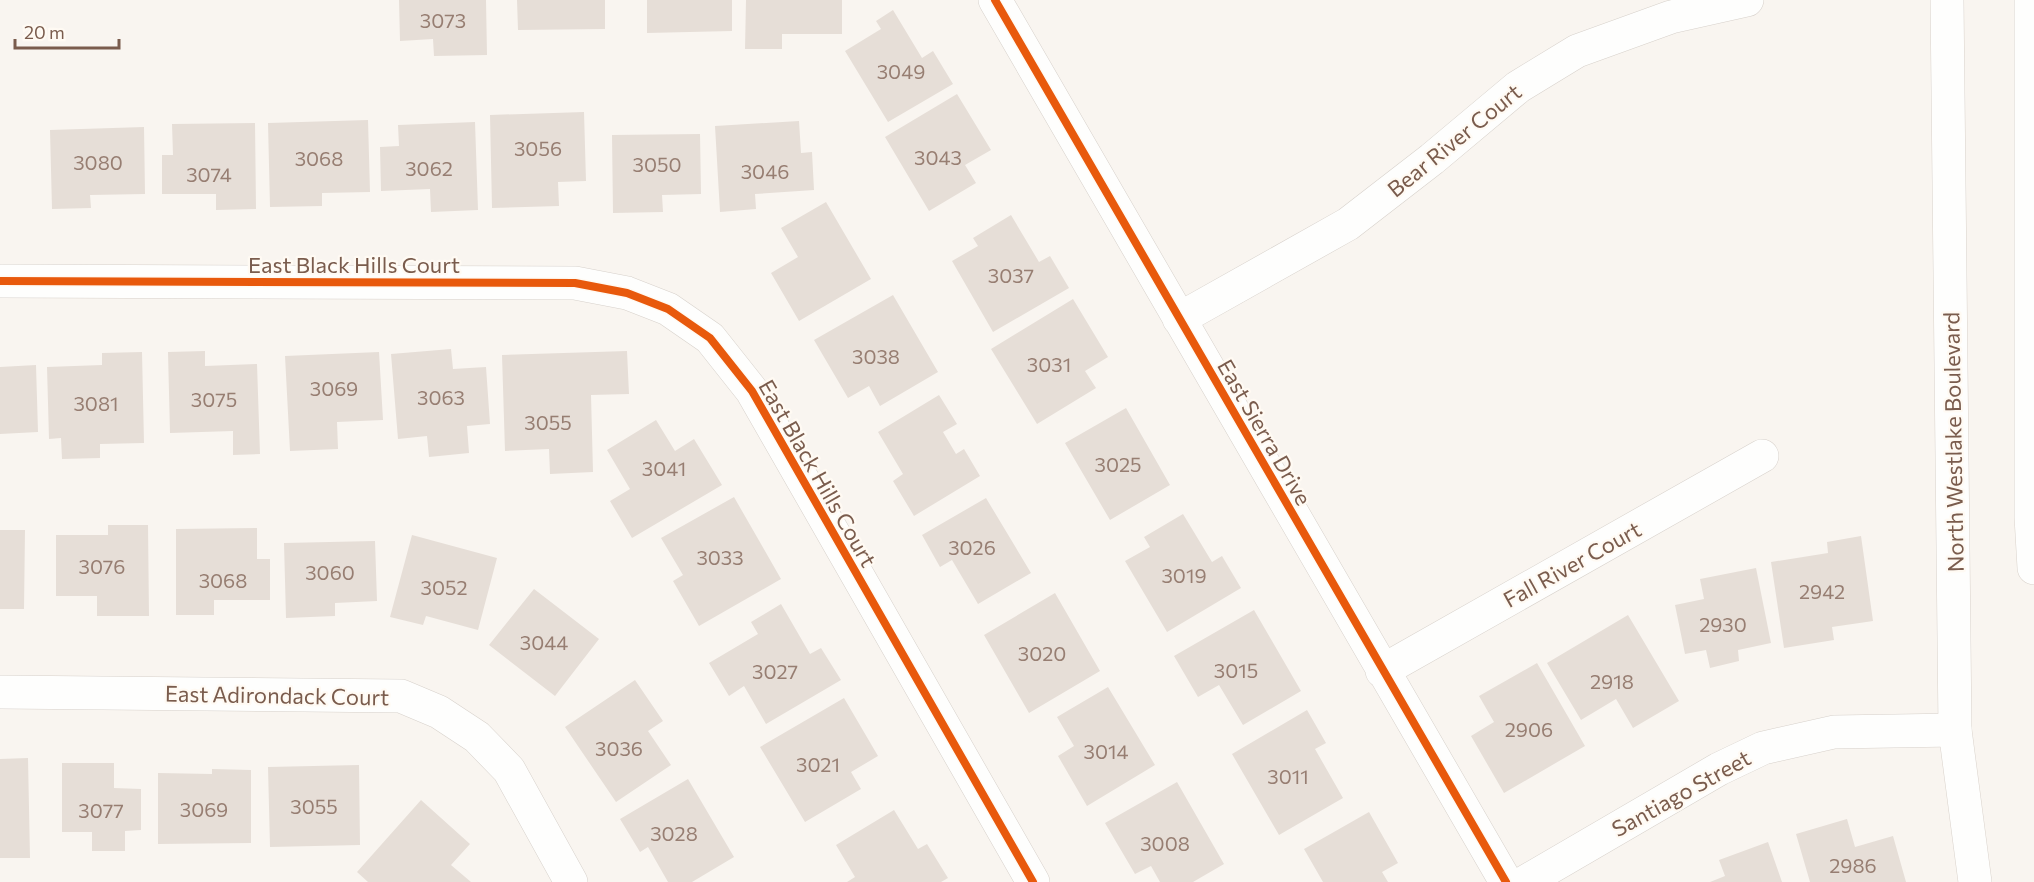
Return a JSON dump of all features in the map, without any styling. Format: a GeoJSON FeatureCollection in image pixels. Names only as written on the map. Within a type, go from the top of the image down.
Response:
{"type":"FeatureCollection","features":[{"type":"Feature","properties":{"kind":"street","name":"East Sierra Drive"},"geometry":{"type":"LineString","coordinates":[[995,0],[1506,882]]}},
{"type":"Feature","properties":{"kind":"street","name":"Bear River Court"},"geometry":{"type":"LineString","coordinates":[[1179,319],[1348,224],[1432,159],[1518,87],[1577,51],[1671,17],[1747,0]]}},
{"type":"Feature","properties":{"kind":"street","name":"North Westlake Boulevard"},"geometry":{"type":"LineString","coordinates":[[1947,0],[1955,730],[1975,882]]}},
{"type":"Feature","properties":{"kind":"street"},"geometry":{"type":"LineString","coordinates":[[2031,0],[2031,517],[2034,568]]}},
{"type":"Feature","properties":{"kind":"street","name":"East Black Hills Court"},"geometry":{"type":"LineString","coordinates":[[0,281],[575,283],[627,293],[668,309],[710,338],[752,392],[1033,882]]}},
{"type":"Feature","properties":{"kind":"street","name":"Fall River Court"},"geometry":{"type":"LineString","coordinates":[[1382,671],[1762,456]]}},
{"type":"Feature","properties":{"kind":"street","name":"East Adirondack Court"},"geometry":{"type":"LineString","coordinates":[[0,692],[401,696],[439,712],[477,737],[509,770],[571,882]]}},
{"type":"Feature","properties":{"kind":"street","name":"Santiago Street"},"geometry":{"type":"LineString","coordinates":[[1525,882],[1719,769],[1763,748],[1834,732],[1955,730]]}},
{"type":"Feature","properties":{"kind":"building"},"geometry":{"type":"Polygon","coordinates":[[[399,0],[486,0],[487,55],[434,56],[433,39],[400,41],[399,0]]]}},
{"type":"Feature","properties":{"kind":"building"},"geometry":{"type":"Polygon","coordinates":[[[517,0],[605,0],[605,29],[518,30],[517,0]]]}},
{"type":"Feature","properties":{"kind":"building"},"geometry":{"type":"Polygon","coordinates":[[[647,0],[732,0],[732,31],[647,33],[647,0]]]}},
{"type":"Feature","properties":{"kind":"building"},"geometry":{"type":"Polygon","coordinates":[[[746,0],[842,0],[842,34],[782,34],[782,49],[745,49],[746,0]]]}},
{"type":"Feature","properties":{"kind":"building"},"geometry":{"type":"Polygon","coordinates":[[[893,10],[922,58],[933,51],[953,84],[888,122],[845,51],[881,29],[876,21],[893,10]]]}},
{"type":"Feature","properties":{"kind":"building"},"geometry":{"type":"Polygon","coordinates":[[[957,94],[991,150],[965,165],[976,183],[929,211],[885,137],[957,94]]]}},
{"type":"Feature","properties":{"kind":"building"},"geometry":{"type":"Polygon","coordinates":[[[584,112],[586,181],[558,182],[559,206],[492,208],[490,115],[584,112]]]}},
{"type":"Feature","properties":{"kind":"building"},"geometry":{"type":"Polygon","coordinates":[[[368,120],[370,192],[322,193],[322,206],[270,207],[268,123],[368,120]]]}},
{"type":"Feature","properties":{"kind":"building"},"geometry":{"type":"Polygon","coordinates":[[[799,121],[801,153],[812,152],[814,190],[755,194],[756,209],[720,212],[715,126],[799,121]]]}},
{"type":"Feature","properties":{"kind":"building"},"geometry":{"type":"Polygon","coordinates":[[[475,122],[478,210],[431,212],[430,189],[381,191],[380,147],[399,146],[398,125],[475,122]]]}},
{"type":"Feature","properties":{"kind":"building"},"geometry":{"type":"Polygon","coordinates":[[[255,123],[256,209],[216,210],[216,194],[162,194],[162,155],[173,155],[172,124],[255,123]]]}},
{"type":"Feature","properties":{"kind":"building"},"geometry":{"type":"Polygon","coordinates":[[[144,127],[145,194],[90,195],[91,208],[52,209],[50,130],[144,127]]]}},
{"type":"Feature","properties":{"kind":"building"},"geometry":{"type":"Polygon","coordinates":[[[700,134],[701,194],[662,195],[663,212],[613,213],[612,135],[700,134]]]}},
{"type":"Feature","properties":{"kind":"building"},"geometry":{"type":"Polygon","coordinates":[[[826,202],[871,279],[799,321],[771,273],[798,257],[781,228],[826,202]]]}},
{"type":"Feature","properties":{"kind":"building"},"geometry":{"type":"Polygon","coordinates":[[[1011,215],[1039,262],[1050,256],[1069,288],[993,332],[952,261],[978,246],[973,238],[1011,215]]]}},
{"type":"Feature","properties":{"kind":"building"},"geometry":{"type":"Polygon","coordinates":[[[893,295],[938,372],[880,406],[869,386],[848,398],[814,340],[893,295]]]}},
{"type":"Feature","properties":{"kind":"building"},"geometry":{"type":"Polygon","coordinates":[[[1073,299],[1108,357],[1085,371],[1096,388],[1037,424],[991,349],[1073,299]]]}},
{"type":"Feature","properties":{"kind":"building"},"geometry":{"type":"Polygon","coordinates":[[[451,349],[453,369],[486,367],[490,424],[467,426],[469,453],[429,457],[427,436],[398,439],[391,354],[451,349]]]}},
{"type":"Feature","properties":{"kind":"building"},"geometry":{"type":"Polygon","coordinates":[[[205,351],[205,366],[257,364],[260,454],[233,455],[233,431],[170,433],[168,352],[205,351]]]}},
{"type":"Feature","properties":{"kind":"building"},"geometry":{"type":"Polygon","coordinates":[[[627,351],[629,394],[591,395],[593,472],[550,474],[549,449],[505,451],[502,355],[627,351]]]}},
{"type":"Feature","properties":{"kind":"building"},"geometry":{"type":"Polygon","coordinates":[[[142,352],[144,443],[100,444],[100,458],[62,459],[61,438],[49,439],[47,367],[102,365],[102,353],[142,352]]]}},
{"type":"Feature","properties":{"kind":"building"},"geometry":{"type":"Polygon","coordinates":[[[379,352],[383,420],[337,422],[338,449],[290,451],[285,356],[379,352]]]}},
{"type":"Feature","properties":{"kind":"building"},"geometry":{"type":"Polygon","coordinates":[[[36,365],[38,432],[0,434],[0,367],[36,365]]]}},
{"type":"Feature","properties":{"kind":"building"},"geometry":{"type":"Polygon","coordinates":[[[939,395],[957,424],[943,432],[956,454],[964,449],[980,476],[914,516],[893,481],[903,474],[878,432],[939,395]]]}},
{"type":"Feature","properties":{"kind":"building"},"geometry":{"type":"Polygon","coordinates":[[[1126,408],[1170,485],[1110,520],[1065,443],[1126,408]]]}},
{"type":"Feature","properties":{"kind":"building"},"geometry":{"type":"Polygon","coordinates":[[[656,420],[675,451],[694,439],[722,485],[632,538],[610,501],[630,489],[607,450],[656,420]]]}},
{"type":"Feature","properties":{"kind":"building"},"geometry":{"type":"Polygon","coordinates":[[[734,497],[781,579],[699,626],[673,581],[683,575],[661,538],[734,497]]]}},
{"type":"Feature","properties":{"kind":"building"},"geometry":{"type":"Polygon","coordinates":[[[986,498],[1031,573],[978,604],[952,560],[940,567],[922,535],[986,498]]]}},
{"type":"Feature","properties":{"kind":"building"},"geometry":{"type":"Polygon","coordinates":[[[1183,514],[1212,562],[1222,556],[1241,588],[1167,632],[1125,561],[1150,547],[1144,537],[1183,514]]]}},
{"type":"Feature","properties":{"kind":"building"},"geometry":{"type":"Polygon","coordinates":[[[108,525],[148,525],[149,616],[97,616],[97,596],[56,596],[56,535],[108,535],[108,525]]]}},
{"type":"Feature","properties":{"kind":"building"},"geometry":{"type":"Polygon","coordinates":[[[257,528],[257,559],[270,559],[270,600],[214,600],[214,615],[176,615],[176,529],[257,528]]]}},
{"type":"Feature","properties":{"kind":"building"},"geometry":{"type":"Polygon","coordinates":[[[0,530],[25,530],[24,609],[0,609],[0,530]]]}},
{"type":"Feature","properties":{"kind":"building"},"geometry":{"type":"Polygon","coordinates":[[[412,535],[497,558],[478,630],[426,616],[423,625],[390,617],[412,535]]]}},
{"type":"Feature","properties":{"kind":"building"},"geometry":{"type":"Polygon","coordinates":[[[1861,536],[1873,621],[1832,627],[1834,640],[1784,648],[1771,562],[1828,553],[1827,542],[1861,536]]]}},
{"type":"Feature","properties":{"kind":"building"},"geometry":{"type":"Polygon","coordinates":[[[375,541],[377,601],[335,603],[335,616],[286,618],[284,543],[375,541]]]}},
{"type":"Feature","properties":{"kind":"building"},"geometry":{"type":"Polygon","coordinates":[[[1756,568],[1771,643],[1738,650],[1739,661],[1710,668],[1706,650],[1685,654],[1675,605],[1704,599],[1700,579],[1756,568]]]}},
{"type":"Feature","properties":{"kind":"building"},"geometry":{"type":"Polygon","coordinates":[[[534,589],[599,639],[555,696],[489,645],[534,589]]]}},
{"type":"Feature","properties":{"kind":"building"},"geometry":{"type":"Polygon","coordinates":[[[1055,593],[1100,671],[1029,713],[984,635],[1055,593]]]}},
{"type":"Feature","properties":{"kind":"building"},"geometry":{"type":"Polygon","coordinates":[[[781,604],[810,654],[821,648],[841,680],[766,724],[744,686],[729,696],[709,663],[758,634],[751,622],[781,604]]]}},
{"type":"Feature","properties":{"kind":"building"},"geometry":{"type":"Polygon","coordinates":[[[1254,610],[1301,691],[1243,725],[1219,685],[1198,697],[1174,656],[1254,610]]]}},
{"type":"Feature","properties":{"kind":"building"},"geometry":{"type":"Polygon","coordinates":[[[1628,615],[1679,701],[1633,728],[1616,699],[1581,720],[1547,663],[1628,615]]]}},
{"type":"Feature","properties":{"kind":"building"},"geometry":{"type":"Polygon","coordinates":[[[1537,663],[1585,746],[1504,793],[1471,736],[1494,722],[1479,696],[1537,663]]]}},
{"type":"Feature","properties":{"kind":"building"},"geometry":{"type":"Polygon","coordinates":[[[635,680],[663,721],[648,731],[671,765],[616,802],[565,727],[635,680]]]}},
{"type":"Feature","properties":{"kind":"building"},"geometry":{"type":"Polygon","coordinates":[[[1108,687],[1155,765],[1087,806],[1058,756],[1074,746],[1057,717],[1108,687]]]}},
{"type":"Feature","properties":{"kind":"building"},"geometry":{"type":"Polygon","coordinates":[[[844,698],[878,756],[851,772],[861,789],[805,822],[760,747],[844,698]]]}},
{"type":"Feature","properties":{"kind":"building"},"geometry":{"type":"Polygon","coordinates":[[[1307,710],[1326,743],[1315,749],[1343,798],[1279,835],[1232,754],[1307,710]]]}},
{"type":"Feature","properties":{"kind":"building"},"geometry":{"type":"Polygon","coordinates":[[[28,758],[30,858],[0,858],[0,759],[28,758]]]}},
{"type":"Feature","properties":{"kind":"building"},"geometry":{"type":"Polygon","coordinates":[[[62,763],[114,763],[114,788],[141,789],[141,830],[125,831],[125,851],[92,851],[92,832],[62,832],[62,763]]]}},
{"type":"Feature","properties":{"kind":"building"},"geometry":{"type":"Polygon","coordinates":[[[359,765],[360,845],[270,847],[268,767],[359,765]]]}},
{"type":"Feature","properties":{"kind":"building"},"geometry":{"type":"Polygon","coordinates":[[[212,769],[251,770],[251,843],[158,844],[158,773],[212,774],[212,769]]]}},
{"type":"Feature","properties":{"kind":"building"},"geometry":{"type":"Polygon","coordinates":[[[688,779],[734,857],[692,882],[668,882],[648,847],[640,852],[620,819],[688,779]]]}},
{"type":"Feature","properties":{"kind":"building"},"geometry":{"type":"Polygon","coordinates":[[[1177,782],[1224,864],[1193,882],[1160,882],[1151,866],[1135,874],[1105,823],[1177,782]]]}},
{"type":"Feature","properties":{"kind":"building"},"geometry":{"type":"Polygon","coordinates":[[[421,800],[470,844],[451,865],[471,882],[368,882],[357,872],[421,800]]]}},
{"type":"Feature","properties":{"kind":"building"},"geometry":{"type":"Polygon","coordinates":[[[894,810],[918,849],[927,844],[948,878],[941,882],[847,882],[855,877],[836,845],[894,810]]]}},
{"type":"Feature","properties":{"kind":"building"},"geometry":{"type":"Polygon","coordinates":[[[1369,812],[1398,863],[1382,872],[1388,882],[1323,882],[1304,849],[1369,812]]]}},
{"type":"Feature","properties":{"kind":"building"},"geometry":{"type":"Polygon","coordinates":[[[1847,819],[1855,847],[1893,836],[1906,882],[1810,882],[1796,834],[1847,819]]]}},
{"type":"Feature","properties":{"kind":"building"},"geometry":{"type":"Polygon","coordinates":[[[1768,842],[1782,882],[1710,882],[1725,876],[1719,860],[1768,842]]]}},
{"type":"Feature","properties":{"kind":"cycle path"},"geometry":{"type":"LineString","coordinates":[[995,0],[1506,882]]}},
{"type":"Feature","properties":{"kind":"cycle path"},"geometry":{"type":"LineString","coordinates":[[0,281],[575,283],[627,293],[668,309],[710,338],[752,391],[1033,882]]}}]}
